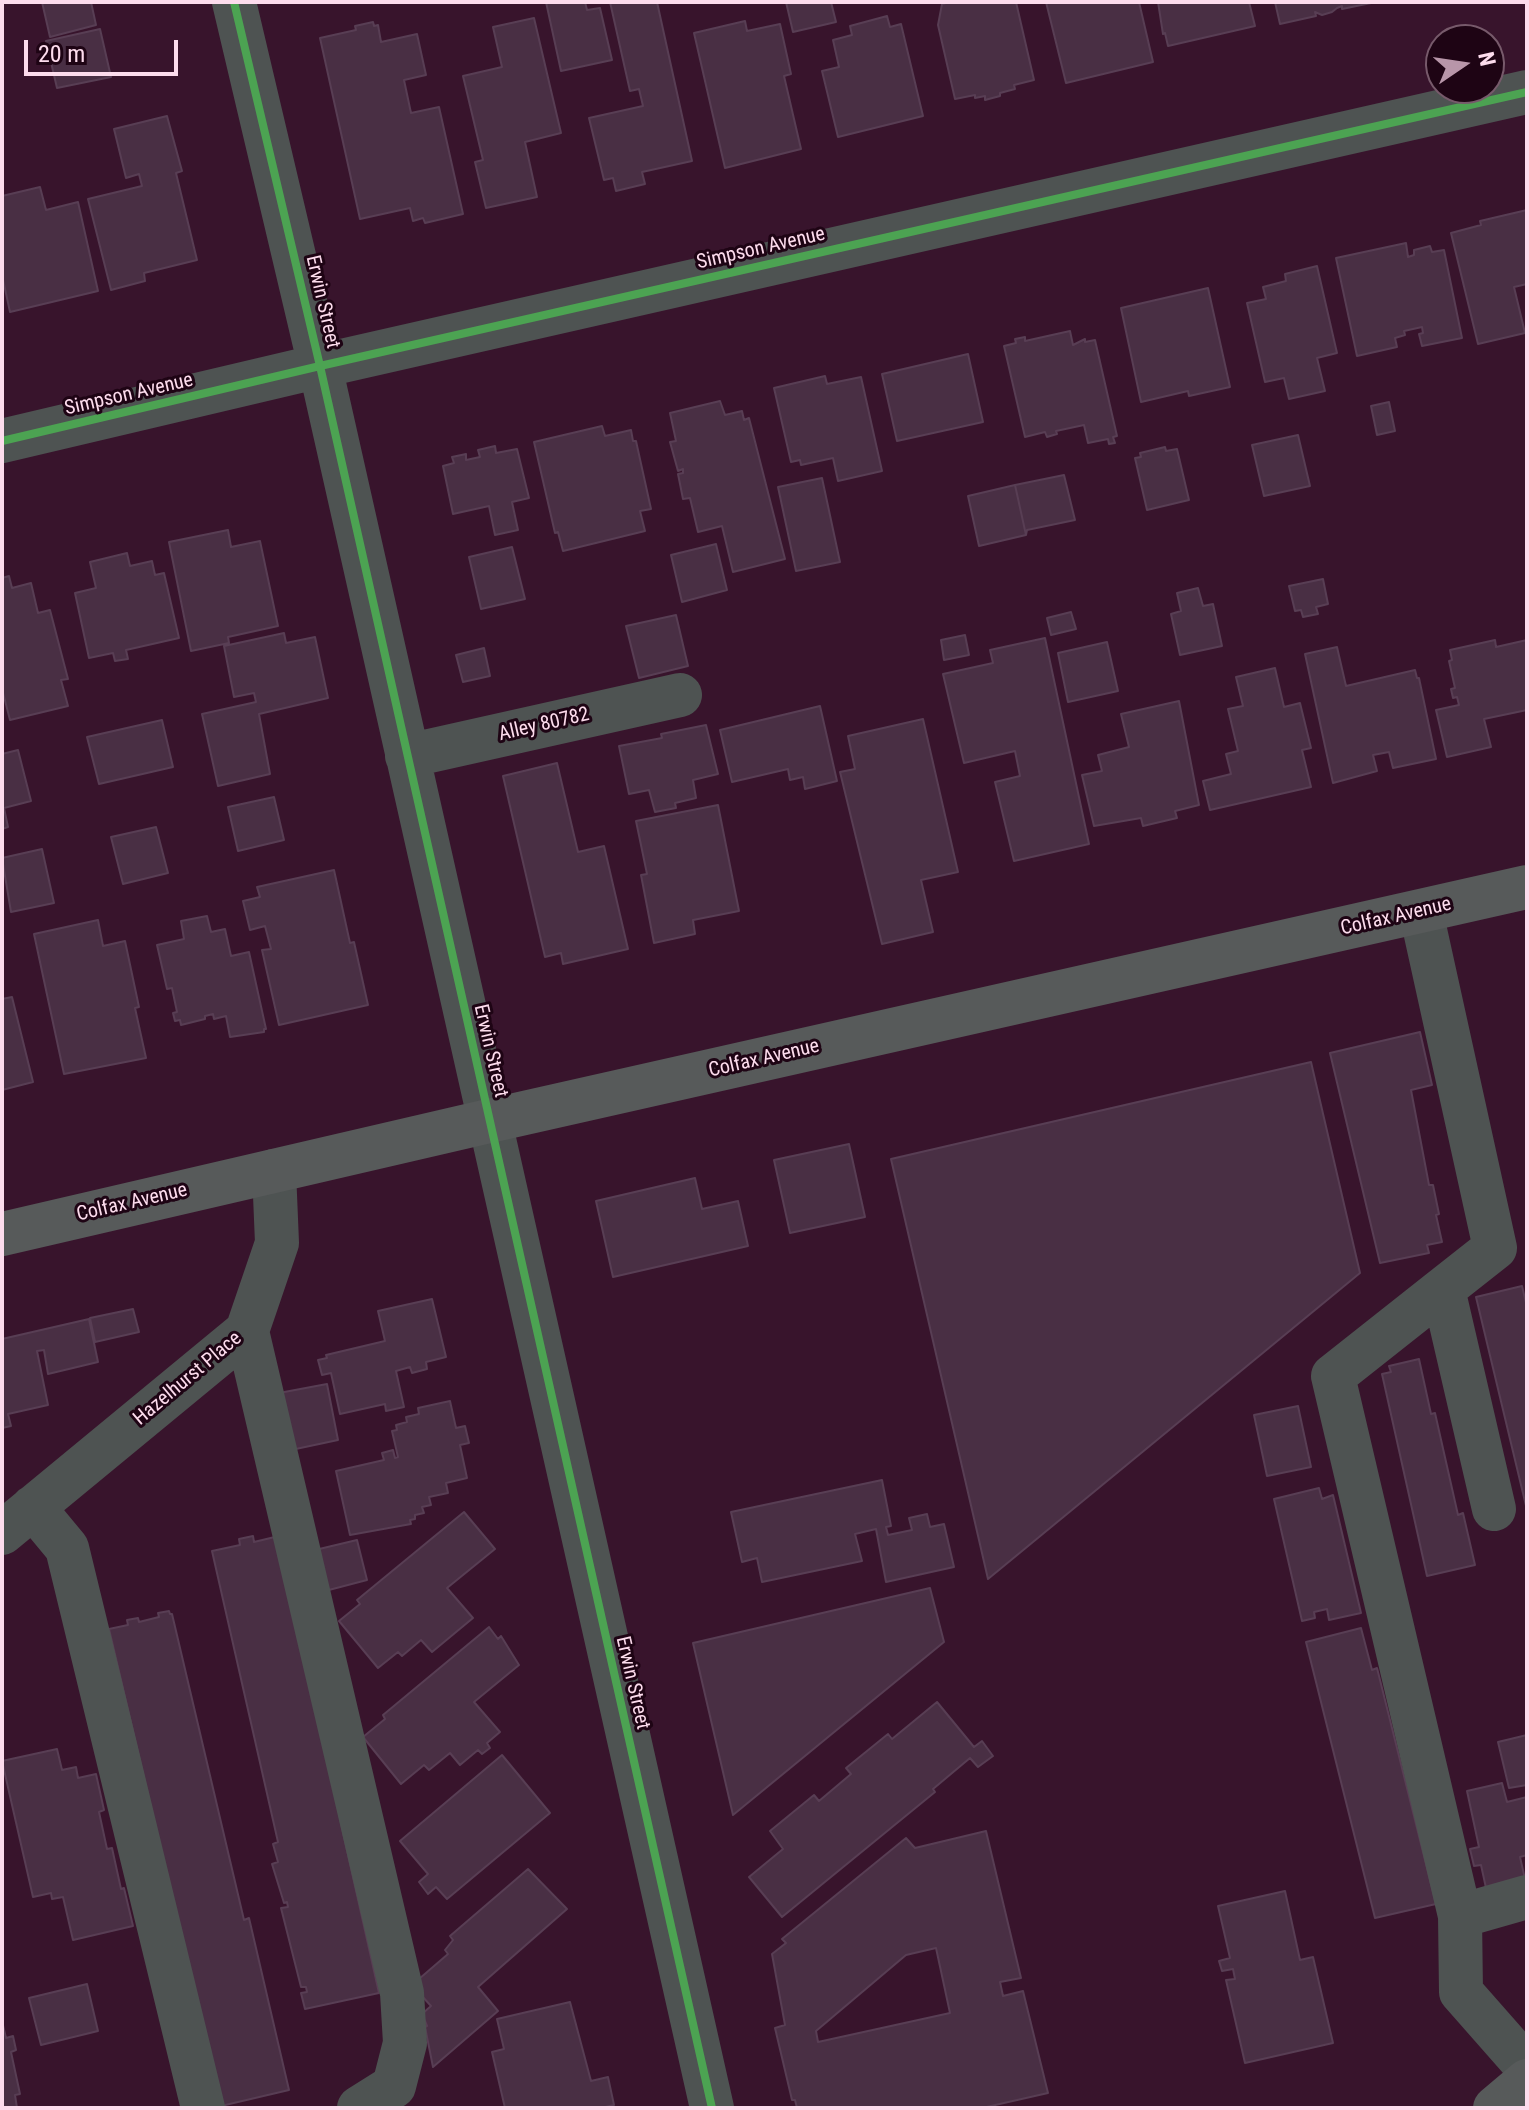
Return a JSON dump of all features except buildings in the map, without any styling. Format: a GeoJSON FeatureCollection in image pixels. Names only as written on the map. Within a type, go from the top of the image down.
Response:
{"type":"FeatureCollection","features":[{"type":"Feature","properties":{"kind":"main road","name":"Colfax Avenue"},"geometry":{"type":"LineString","coordinates":[[2,1234],[1527,887]]}},
{"type":"Feature","properties":{"kind":"main road"},"geometry":{"type":"LineString","coordinates":[[1495,2108],[1527,2081]]}},
{"type":"Feature","properties":{"kind":"street","name":"Erwin Street"},"geometry":{"type":"LineString","coordinates":[[234,2],[320,366],[712,2108]]}},
{"type":"Feature","properties":{"kind":"street","name":"Simpson Avenue"},"geometry":{"type":"LineString","coordinates":[[2,441],[1527,92]]}},
{"type":"Feature","properties":{"kind":"street","name":"Alley 80782"},"geometry":{"type":"LineString","coordinates":[[407,756],[680,695]]}},
{"type":"Feature","properties":{"kind":"street"},"geometry":{"type":"LineString","coordinates":[[1421,912],[1495,1248],[1333,1376],[1460,1916],[1461,1992],[1527,2067]]}},
{"type":"Feature","properties":{"kind":"street","name":"Hazelhurst Place"},"geometry":{"type":"LineString","coordinates":[[18,1520],[247,1331],[277,1243],[274,1171]]}},
{"type":"Feature","properties":{"kind":"street"},"geometry":{"type":"LineString","coordinates":[[1443,1289],[1494,1509]]}},
{"type":"Feature","properties":{"kind":"street"},"geometry":{"type":"LineString","coordinates":[[247,1331],[402,1993],[405,2043],[394,2086],[359,2108]]}},
{"type":"Feature","properties":{"kind":"street"},"geometry":{"type":"LineString","coordinates":[[18,1520],[67,1548],[203,2108]]}},
{"type":"Feature","properties":{"kind":"street"},"geometry":{"type":"LineString","coordinates":[[1460,1916],[1527,1897]]}},
{"type":"Feature","properties":{"kind":"cycle path"},"geometry":{"type":"LineString","coordinates":[[234,2],[320,366],[712,2108]]}},
{"type":"Feature","properties":{"kind":"cycle path"},"geometry":{"type":"LineString","coordinates":[[2,441],[1527,92]]}}]}
